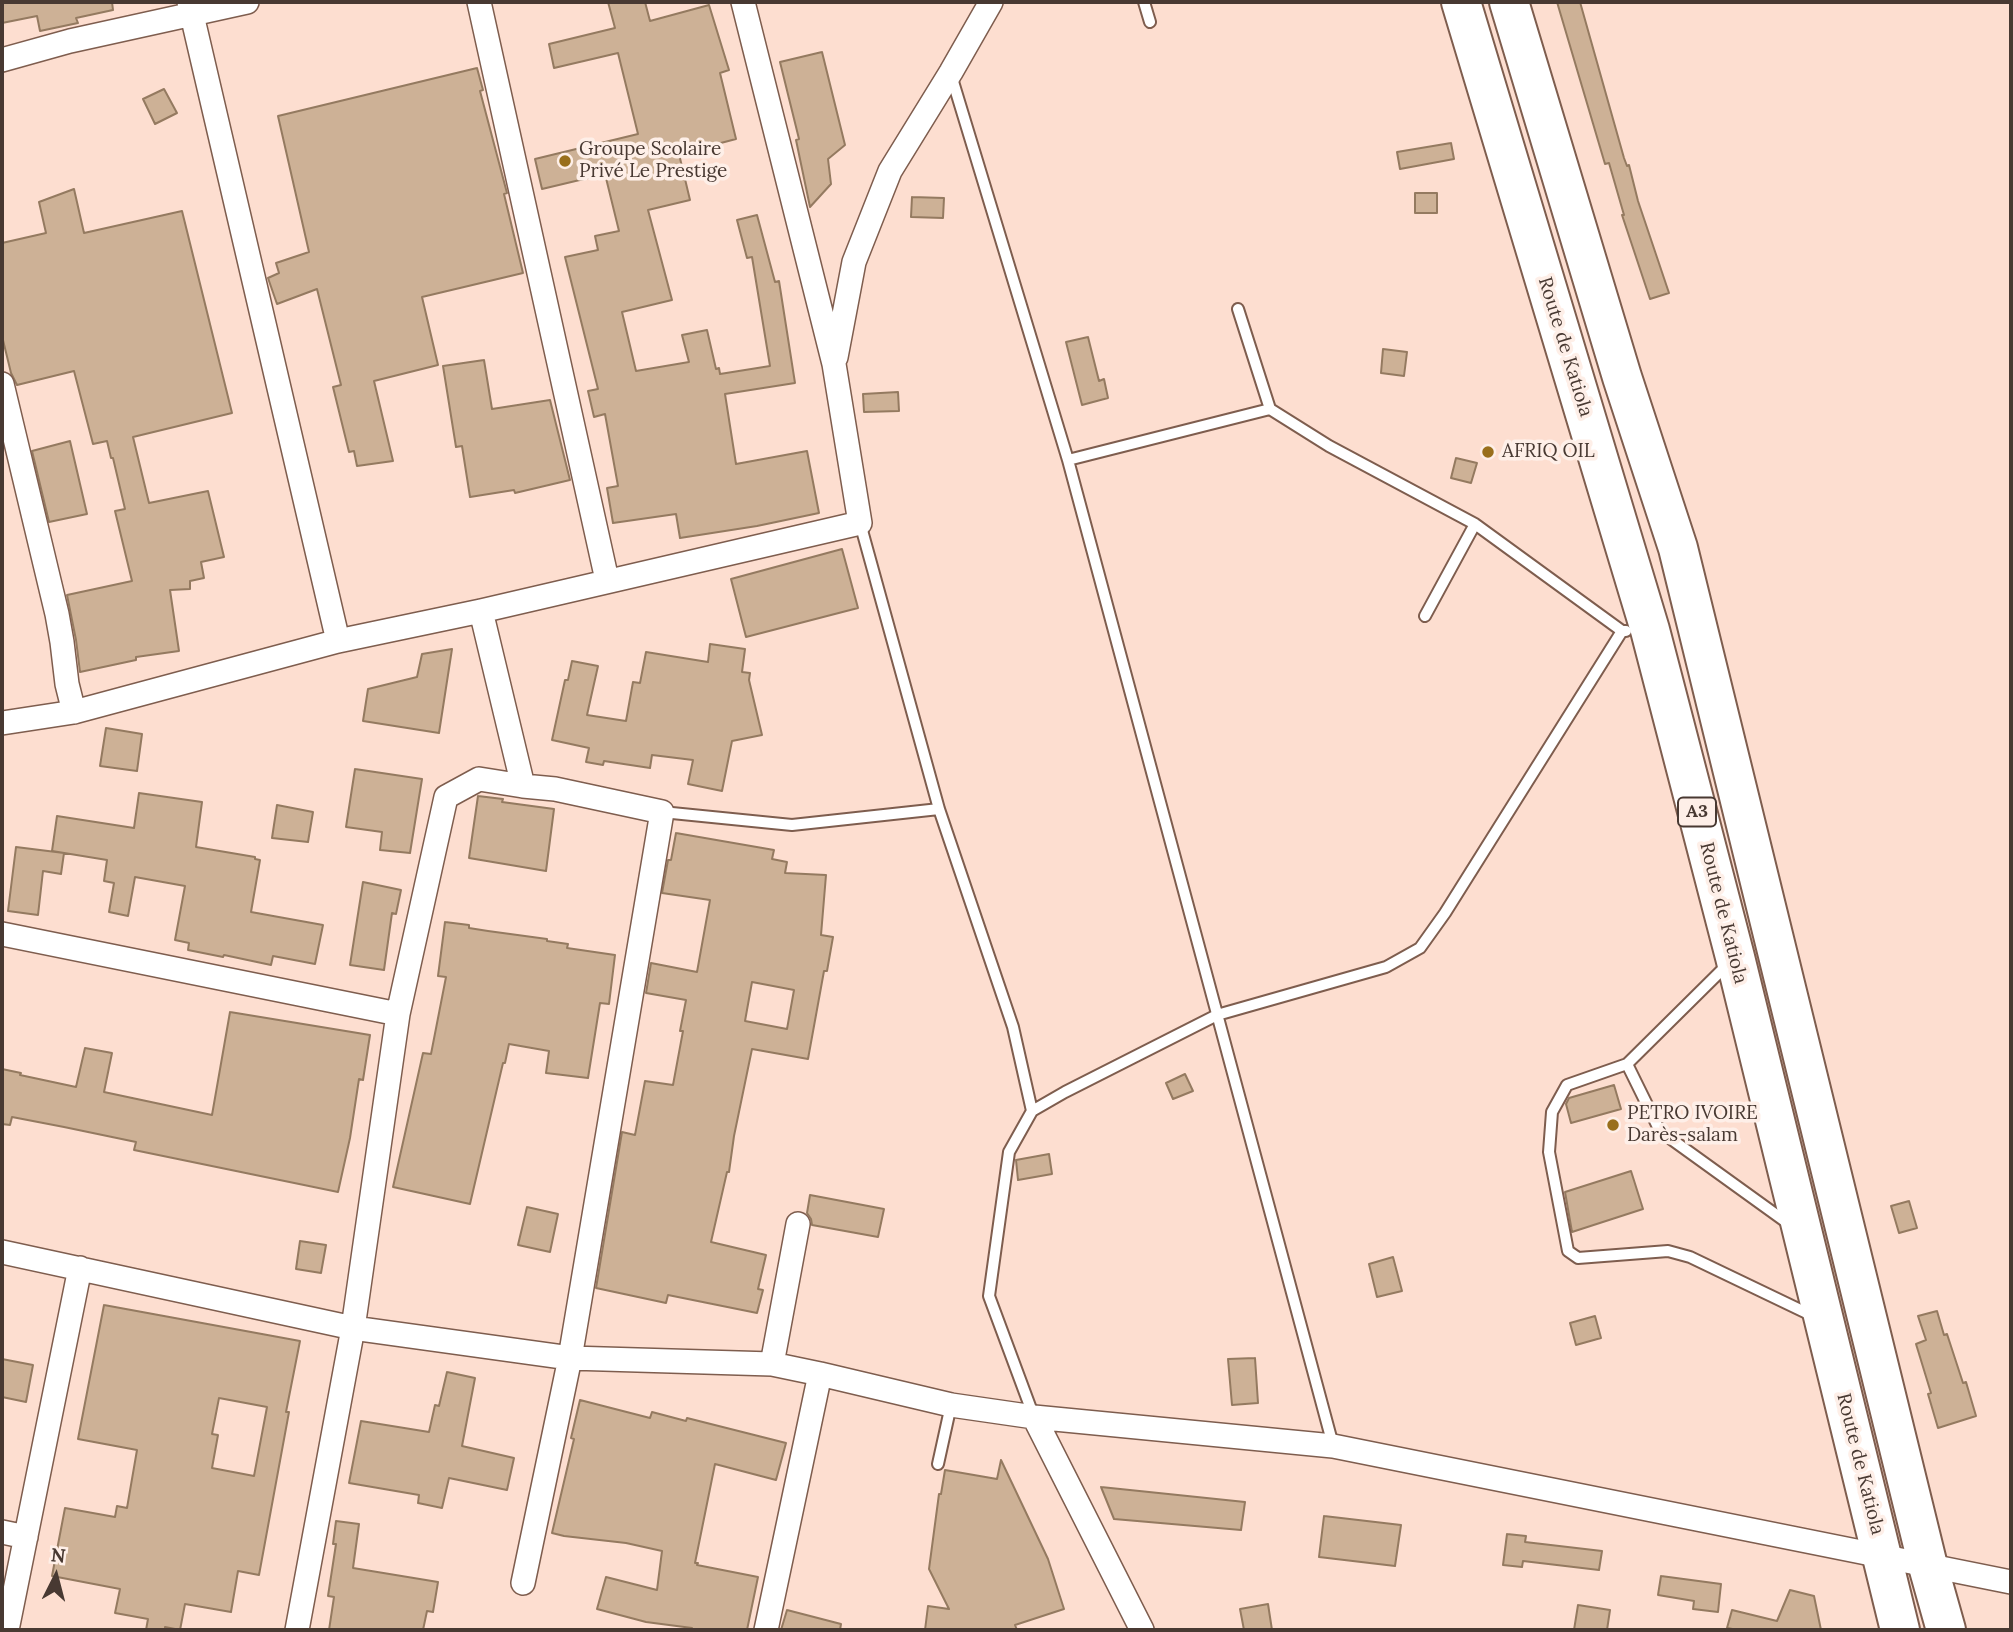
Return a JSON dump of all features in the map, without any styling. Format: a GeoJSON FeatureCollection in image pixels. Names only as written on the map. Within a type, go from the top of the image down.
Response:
{"type":"FeatureCollection","features":[{"type":"Feature","properties":{"kind":"highway","name":"Route de Katiola"},"geometry":{"type":"LineString","coordinates":[[1461,2],[1636,630],[1735,957],[1900,1630]]}},
{"type":"Feature","properties":{"kind":"highway","name":"A3"},"geometry":{"type":"LineString","coordinates":[[1509,2],[1618,364],[1678,548],[1946,1630]]}},
{"type":"Feature","properties":{"kind":"street"},"geometry":{"type":"LineString","coordinates":[[2,60],[191,8],[247,2]]}},
{"type":"Feature","properties":{"kind":"street"},"geometry":{"type":"LineString","coordinates":[[479,2],[607,580]]}},
{"type":"Feature","properties":{"kind":"street"},"geometry":{"type":"LineString","coordinates":[[2,723],[74,712],[338,641],[481,611],[860,523],[834,364],[743,2]]}},
{"type":"Feature","properties":{"kind":"street"},"geometry":{"type":"LineString","coordinates":[[834,364],[854,262],[890,171],[991,2]]}},
{"type":"Feature","properties":{"kind":"street"},"geometry":{"type":"LineString","coordinates":[[191,8],[338,641]]}},
{"type":"Feature","properties":{"kind":"street"},"geometry":{"type":"LineString","coordinates":[[2,384],[57,614],[67,684],[74,712]]}},
{"type":"Feature","properties":{"kind":"street"},"geometry":{"type":"LineString","coordinates":[[481,611],[523,786]]}},
{"type":"Feature","properties":{"kind":"street"},"geometry":{"type":"LineString","coordinates":[[297,1630],[353,1328],[398,1014],[446,797],[479,779],[555,789],[662,812],[570,1358],[523,1583]]}},
{"type":"Feature","properties":{"kind":"street"},"geometry":{"type":"LineString","coordinates":[[2,934],[398,1014]]}},
{"type":"Feature","properties":{"kind":"street"},"geometry":{"type":"LineString","coordinates":[[772,1364],[798,1224]]}},
{"type":"Feature","properties":{"kind":"street"},"geometry":{"type":"LineString","coordinates":[[2,1252],[353,1328],[570,1358],[772,1364],[951,1405],[1034,1417],[1333,1446],[2011,1582]]}},
{"type":"Feature","properties":{"kind":"street"},"geometry":{"type":"LineString","coordinates":[[7,1630],[80,1268]]}},
{"type":"Feature","properties":{"kind":"street"},"geometry":{"type":"LineString","coordinates":[[766,1630],[820,1374]]}},
{"type":"Feature","properties":{"kind":"street"},"geometry":{"type":"LineString","coordinates":[[1034,1417],[1142,1630]]}},
{"type":"Feature","properties":{"kind":"street"},"geometry":{"type":"LineString","coordinates":[[2,1532],[26,1537]]}},
{"type":"Feature","properties":{"kind":"lane"},"geometry":{"type":"LineString","coordinates":[[1144,2],[1150,22]]}},
{"type":"Feature","properties":{"kind":"lane"},"geometry":{"type":"LineString","coordinates":[[951,72],[1068,460],[1333,1446]]}},
{"type":"Feature","properties":{"kind":"lane"},"geometry":{"type":"LineString","coordinates":[[1034,1417],[989,1296],[1009,1152],[1032,1111],[1217,1015],[1386,968],[1420,948],[1636,630],[1475,524],[1329,446],[1269,409],[1238,309]]}},
{"type":"Feature","properties":{"kind":"lane"},"geometry":{"type":"LineString","coordinates":[[1068,460],[1269,409]]}},
{"type":"Feature","properties":{"kind":"lane"},"geometry":{"type":"LineString","coordinates":[[860,523],[939,809],[1013,1027],[1032,1111]]}},
{"type":"Feature","properties":{"kind":"lane"},"geometry":{"type":"LineString","coordinates":[[1425,617],[1475,524]]}},
{"type":"Feature","properties":{"kind":"lane"},"geometry":{"type":"LineString","coordinates":[[662,812],[792,825],[939,809]]}},
{"type":"Feature","properties":{"kind":"lane"},"geometry":{"type":"LineString","coordinates":[[1735,957],[1627,1064],[1567,1085],[1552,1112],[1549,1152],[1568,1251],[1578,1258],[1668,1251],[1690,1257],[1825,1322]]}},
{"type":"Feature","properties":{"kind":"lane"},"geometry":{"type":"LineString","coordinates":[[1627,1064],[1660,1131],[1802,1233]]}},
{"type":"Feature","properties":{"kind":"lane"},"geometry":{"type":"LineString","coordinates":[[938,1464],[951,1405]]}},
{"type":"Feature","properties":{"kind":"building"},"geometry":{"type":"Polygon","coordinates":[[[2,2],[112,2],[113,10],[76,18],[78,23],[40,31],[37,16],[2,23],[2,2]]]}},
{"type":"Feature","properties":{"kind":"building"},"geometry":{"type":"Polygon","coordinates":[[[608,2],[645,2],[650,21],[709,5],[729,70],[720,73],[736,139],[679,154],[690,200],[648,210],[672,300],[622,312],[636,371],[689,362],[682,335],[707,330],[716,369],[719,368],[720,374],[770,366],[752,257],[747,258],[737,220],[757,215],[775,282],[779,281],[795,383],[725,394],[736,464],[807,451],[819,513],[680,538],[676,514],[613,523],[607,488],[618,486],[605,414],[594,417],[588,391],[598,389],[565,257],[598,250],[595,236],[619,231],[605,174],[542,189],[535,159],[638,134],[618,53],[554,68],[549,44],[615,28],[608,2]]]}},
{"type":"Feature","properties":{"kind":"building"},"geometry":{"type":"Polygon","coordinates":[[[1557,2],[1580,2],[1624,158],[1627,166],[1629,165],[1638,201],[1669,293],[1650,299],[1622,215],[1609,163],[1605,164],[1557,2]]]}},
{"type":"Feature","properties":{"kind":"building"},"geometry":{"type":"Polygon","coordinates":[[[822,52],[845,145],[828,159],[831,184],[810,207],[796,140],[799,139],[780,62],[822,52]]]}},
{"type":"Feature","properties":{"kind":"building"},"geometry":{"type":"Polygon","coordinates":[[[477,68],[483,90],[480,91],[507,193],[504,194],[523,273],[422,297],[438,365],[374,381],[393,461],[357,466],[354,451],[349,452],[333,387],[341,385],[317,289],[277,304],[268,278],[279,273],[276,263],[309,252],[278,116],[477,68]]]}},
{"type":"Feature","properties":{"kind":"building"},"geometry":{"type":"Polygon","coordinates":[[[164,89],[177,113],[155,124],[143,99],[164,89]]]}},
{"type":"Feature","properties":{"kind":"building"},"geometry":{"type":"Polygon","coordinates":[[[1451,143],[1454,159],[1400,169],[1397,152],[1451,143]]]}},
{"type":"Feature","properties":{"kind":"building"},"geometry":{"type":"Polygon","coordinates":[[[74,189],[84,233],[182,211],[232,413],[133,437],[149,503],[208,491],[224,557],[201,562],[204,578],[190,581],[190,589],[170,590],[179,651],[136,657],[136,660],[80,672],[67,595],[132,581],[115,511],[125,509],[107,441],[93,444],[74,371],[17,385],[11,373],[2,336],[2,243],[46,233],[39,202],[74,189]]]}},
{"type":"Feature","properties":{"kind":"building"},"geometry":{"type":"Polygon","coordinates":[[[1415,193],[1437,193],[1437,213],[1415,213],[1415,193]]]}},
{"type":"Feature","properties":{"kind":"building"},"geometry":{"type":"Polygon","coordinates":[[[912,197],[944,198],[943,218],[911,217],[912,197]]]}},
{"type":"Feature","properties":{"kind":"building"},"geometry":{"type":"Polygon","coordinates":[[[1088,337],[1099,381],[1104,379],[1108,398],[1082,405],[1066,342],[1088,337]]]}},
{"type":"Feature","properties":{"kind":"building"},"geometry":{"type":"Polygon","coordinates":[[[1383,349],[1407,352],[1404,376],[1381,373],[1383,349]]]}},
{"type":"Feature","properties":{"kind":"building"},"geometry":{"type":"Polygon","coordinates":[[[484,360],[492,409],[550,400],[570,480],[515,493],[514,490],[470,497],[462,446],[456,447],[443,366],[484,360]]]}},
{"type":"Feature","properties":{"kind":"building"},"geometry":{"type":"Polygon","coordinates":[[[898,392],[899,411],[864,412],[863,394],[898,392]]]}},
{"type":"Feature","properties":{"kind":"building"},"geometry":{"type":"Polygon","coordinates":[[[70,441],[87,514],[49,522],[32,451],[70,441]]]}},
{"type":"Feature","properties":{"kind":"building"},"geometry":{"type":"Polygon","coordinates":[[[1456,458],[1477,463],[1471,483],[1451,478],[1456,458]]]}},
{"type":"Feature","properties":{"kind":"building"},"geometry":{"type":"Polygon","coordinates":[[[842,549],[858,608],[746,637],[731,579],[842,549]]]}},
{"type":"Feature","properties":{"kind":"building"},"geometry":{"type":"Polygon","coordinates":[[[710,644],[745,649],[742,672],[750,673],[749,680],[762,735],[732,741],[722,791],[688,784],[693,760],[652,755],[650,768],[604,761],[603,765],[586,762],[589,748],[552,740],[565,680],[568,680],[572,661],[598,666],[587,715],[626,721],[633,682],[640,683],[646,652],[708,662],[710,644]]]}},
{"type":"Feature","properties":{"kind":"building"},"geometry":{"type":"Polygon","coordinates":[[[452,649],[439,733],[363,721],[368,689],[417,677],[422,654],[452,649]]]}},
{"type":"Feature","properties":{"kind":"building"},"geometry":{"type":"Polygon","coordinates":[[[106,728],[142,734],[137,771],[100,766],[106,728]]]}},
{"type":"Feature","properties":{"kind":"building"},"geometry":{"type":"Polygon","coordinates":[[[355,769],[422,779],[410,853],[380,850],[382,832],[346,827],[355,769]]]}},
{"type":"Feature","properties":{"kind":"building"},"geometry":{"type":"Polygon","coordinates":[[[139,793],[202,802],[196,847],[260,860],[251,912],[323,925],[315,964],[273,956],[271,965],[188,950],[189,943],[175,940],[185,886],[135,877],[128,916],[109,912],[114,883],[104,881],[107,860],[52,851],[57,816],[134,828],[139,793]]]}},
{"type":"Feature","properties":{"kind":"building"},"geometry":{"type":"Polygon","coordinates":[[[478,796],[554,809],[546,871],[469,858],[478,796]]]}},
{"type":"Feature","properties":{"kind":"building"},"geometry":{"type":"Polygon","coordinates":[[[277,805],[313,812],[308,842],[272,838],[277,805]]]}},
{"type":"Feature","properties":{"kind":"building"},"geometry":{"type":"Polygon","coordinates":[[[676,833],[774,850],[772,859],[787,862],[785,873],[826,875],[821,935],[833,937],[808,1059],[752,1049],[729,1172],[711,1242],[766,1255],[758,1289],[763,1290],[757,1313],[668,1295],[666,1303],[596,1288],[622,1132],[635,1135],[645,1081],[673,1085],[683,1031],[680,1031],[686,1000],[646,993],[651,963],[697,972],[710,900],[662,893],[668,860],[671,860],[676,833]],[[752,982],[745,1021],[787,1029],[794,990],[752,982]]]}},
{"type":"Feature","properties":{"kind":"building"},"geometry":{"type":"Polygon","coordinates":[[[16,847],[64,853],[61,874],[43,871],[38,915],[8,911],[16,847]]]}},
{"type":"Feature","properties":{"kind":"building"},"geometry":{"type":"Polygon","coordinates":[[[363,882],[401,890],[396,914],[392,913],[384,970],[350,965],[363,882]]]}},
{"type":"Feature","properties":{"kind":"building"},"geometry":{"type":"Polygon","coordinates":[[[445,922],[547,939],[568,944],[567,948],[615,955],[609,1004],[600,1003],[588,1078],[546,1073],[549,1051],[509,1044],[470,1204],[393,1187],[423,1053],[431,1054],[446,977],[438,976],[445,922]]]}},
{"type":"Feature","properties":{"kind":"building"},"geometry":{"type":"Polygon","coordinates":[[[230,1012],[370,1035],[363,1080],[359,1079],[338,1192],[134,1150],[136,1142],[64,1127],[12,1117],[10,1125],[2,1124],[2,1069],[76,1087],[85,1048],[112,1053],[104,1092],[212,1115],[230,1012]]]}},
{"type":"Feature","properties":{"kind":"building"},"geometry":{"type":"Polygon","coordinates":[[[1185,1074],[1193,1091],[1173,1099],[1166,1083],[1185,1074]]]}},
{"type":"Feature","properties":{"kind":"building"},"geometry":{"type":"Polygon","coordinates":[[[1614,1085],[1621,1109],[1571,1123],[1566,1104],[1569,1098],[1614,1085]]]}},
{"type":"Feature","properties":{"kind":"building"},"geometry":{"type":"Polygon","coordinates":[[[1049,1154],[1052,1174],[1018,1180],[1016,1160],[1049,1154]]]}},
{"type":"Feature","properties":{"kind":"building"},"geometry":{"type":"Polygon","coordinates":[[[1631,1171],[1643,1209],[1572,1232],[1565,1192],[1631,1171]]]}},
{"type":"Feature","properties":{"kind":"building"},"geometry":{"type":"Polygon","coordinates":[[[810,1195],[884,1209],[878,1237],[812,1225],[807,1213],[810,1195]]]}},
{"type":"Feature","properties":{"kind":"building"},"geometry":{"type":"Polygon","coordinates":[[[1909,1201],[1917,1228],[1899,1233],[1891,1206],[1909,1201]]]}},
{"type":"Feature","properties":{"kind":"building"},"geometry":{"type":"Polygon","coordinates":[[[527,1207],[558,1214],[550,1252],[518,1245],[527,1207]]]}},
{"type":"Feature","properties":{"kind":"building"},"geometry":{"type":"Polygon","coordinates":[[[300,1241],[326,1245],[321,1273],[296,1269],[300,1241]]]}},
{"type":"Feature","properties":{"kind":"building"},"geometry":{"type":"Polygon","coordinates":[[[1393,1257],[1402,1291],[1377,1297],[1369,1264],[1393,1257]]]}},
{"type":"Feature","properties":{"kind":"building"},"geometry":{"type":"Polygon","coordinates":[[[104,1305],[300,1341],[259,1575],[238,1571],[231,1612],[185,1604],[180,1630],[165,1627],[165,1630],[146,1630],[148,1619],[115,1613],[120,1589],[52,1576],[65,1508],[115,1517],[117,1506],[127,1508],[137,1450],[78,1439],[104,1305]],[[219,1398],[212,1434],[218,1435],[212,1468],[254,1476],[267,1407],[219,1398]]]}},
{"type":"Feature","properties":{"kind":"building"},"geometry":{"type":"Polygon","coordinates":[[[1937,1311],[1963,1383],[1966,1382],[1976,1416],[1938,1428],[1916,1344],[1926,1340],[1918,1316],[1937,1311]]]}},
{"type":"Feature","properties":{"kind":"building"},"geometry":{"type":"Polygon","coordinates":[[[1595,1316],[1601,1338],[1576,1345],[1570,1323],[1595,1316]]]}},
{"type":"Feature","properties":{"kind":"building"},"geometry":{"type":"Polygon","coordinates":[[[1255,1358],[1258,1403],[1232,1405],[1228,1359],[1255,1358]]]}},
{"type":"Feature","properties":{"kind":"building"},"geometry":{"type":"Polygon","coordinates":[[[2,1359],[33,1365],[26,1402],[2,1397],[2,1359]]]}},
{"type":"Feature","properties":{"kind":"building"},"geometry":{"type":"Polygon","coordinates":[[[447,1372],[475,1378],[462,1446],[514,1458],[507,1490],[449,1478],[442,1508],[418,1503],[419,1495],[349,1483],[361,1421],[429,1432],[435,1405],[439,1406],[447,1372]]]}},
{"type":"Feature","properties":{"kind":"building"},"geometry":{"type":"Polygon","coordinates":[[[580,1400],[650,1418],[652,1412],[686,1421],[687,1418],[786,1443],[776,1480],[715,1464],[695,1563],[758,1577],[747,1630],[692,1630],[646,1622],[597,1609],[606,1577],[657,1590],[662,1551],[552,1533],[574,1439],[571,1438],[580,1400]]]}},
{"type":"Feature","properties":{"kind":"building"},"geometry":{"type":"Polygon","coordinates":[[[1001,1460],[1048,1559],[1064,1609],[1015,1625],[1017,1630],[925,1630],[928,1606],[949,1609],[929,1569],[945,1470],[997,1479],[1001,1460]]]}},
{"type":"Feature","properties":{"kind":"building"},"geometry":{"type":"Polygon","coordinates":[[[1101,1487],[1245,1502],[1241,1530],[1114,1519],[1101,1487]]]}},
{"type":"Feature","properties":{"kind":"building"},"geometry":{"type":"Polygon","coordinates":[[[1324,1516],[1401,1525],[1395,1566],[1319,1557],[1324,1516]]]}},
{"type":"Feature","properties":{"kind":"building"},"geometry":{"type":"Polygon","coordinates":[[[336,1521],[359,1524],[353,1568],[438,1582],[433,1612],[427,1611],[423,1630],[329,1630],[334,1597],[328,1596],[336,1544],[333,1544],[336,1521]]]}},
{"type":"Feature","properties":{"kind":"building"},"geometry":{"type":"Polygon","coordinates":[[[1507,1534],[1526,1536],[1525,1542],[1602,1551],[1599,1570],[1523,1561],[1522,1567],[1503,1565],[1507,1534]]]}},
{"type":"Feature","properties":{"kind":"building"},"geometry":{"type":"Polygon","coordinates":[[[1661,1576],[1721,1584],[1718,1612],[1693,1609],[1694,1601],[1658,1595],[1661,1576]]]}},
{"type":"Feature","properties":{"kind":"building"},"geometry":{"type":"Polygon","coordinates":[[[1790,1590],[1814,1596],[1821,1630],[1727,1628],[1732,1610],[1777,1621],[1790,1590]]]}},
{"type":"Feature","properties":{"kind":"building"},"geometry":{"type":"Polygon","coordinates":[[[1268,1604],[1272,1630],[1244,1630],[1240,1609],[1268,1604]]]}},
{"type":"Feature","properties":{"kind":"building"},"geometry":{"type":"Polygon","coordinates":[[[1578,1605],[1610,1610],[1607,1630],[1574,1630],[1578,1605]]]}},
{"type":"Feature","properties":{"kind":"building"},"geometry":{"type":"Polygon","coordinates":[[[787,1610],[841,1624],[840,1630],[781,1630],[787,1610]]]}},
{"type":"Feature","properties":{"kind":"place","name":"Groupe Scolaire Privé Le Prestige"},"geometry":{"type":"Point","coordinates":[565,161]}},
{"type":"Feature","properties":{"kind":"place","name":"AFRIQ OIL"},"geometry":{"type":"Point","coordinates":[1488,452]}},
{"type":"Feature","properties":{"kind":"place","name":"PETRO IVOIRE Darès-salam"},"geometry":{"type":"Point","coordinates":[1613,1125]}}]}
